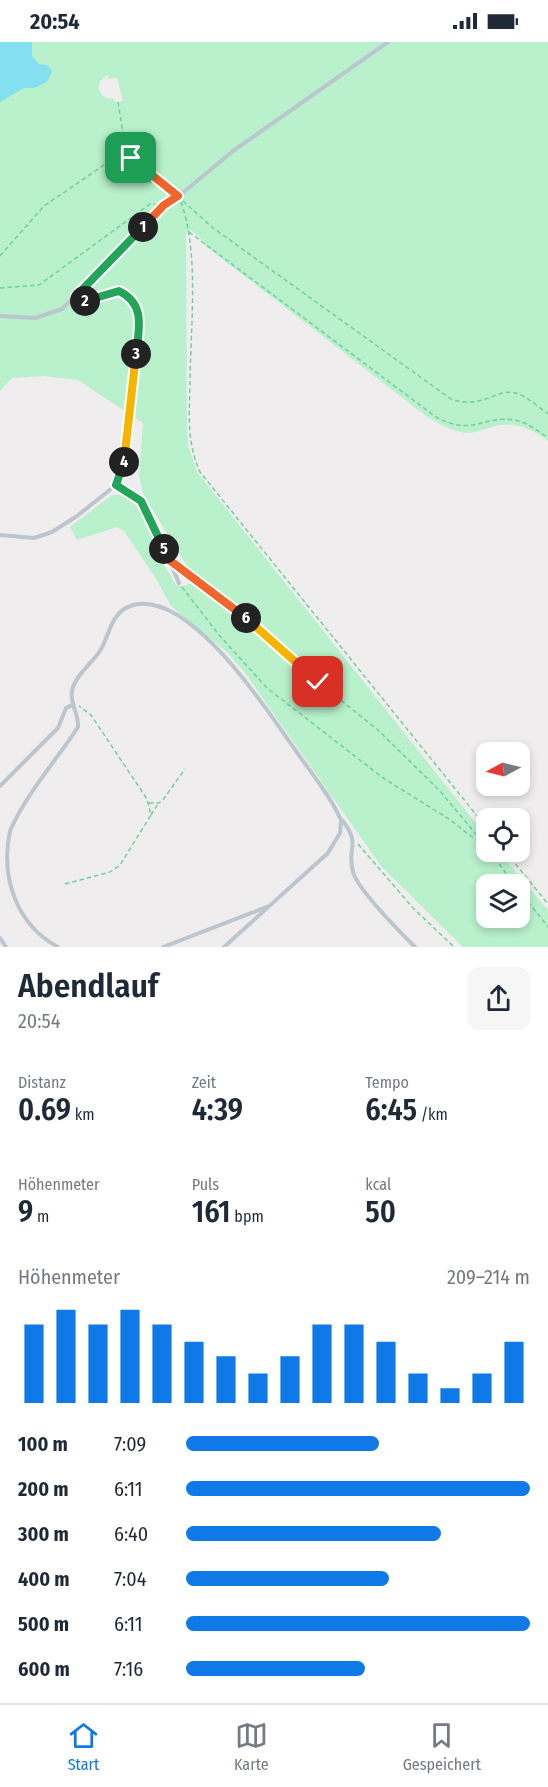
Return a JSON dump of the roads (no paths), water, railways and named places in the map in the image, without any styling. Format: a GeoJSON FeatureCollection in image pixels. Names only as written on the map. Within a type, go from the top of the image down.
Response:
{"type":"FeatureCollection","features":[{"type":"Feature","properties":{"kind":"lane"},"geometry":{"type":"LineString","coordinates":[[0,316],[35,318],[50,315],[62,309],[164,205],[233,151],[388,42]]}},
{"type":"Feature","properties":{"kind":"lane"},"geometry":{"type":"LineString","coordinates":[[0,535],[34,538],[52,532],[77,516],[116,485],[124,459],[139,313],[133,300],[119,291],[85,301],[76,296]]}},
{"type":"Feature","properties":{"kind":"lane"},"geometry":{"type":"LineString","coordinates":[[116,485],[141,501],[180,583]]}},
{"type":"Feature","properties":{"kind":"lane"},"geometry":{"type":"LineString","coordinates":[[58,947],[34,932],[12,903],[7,886],[4,855],[15,821],[78,727],[78,720],[72,705],[73,687],[100,651],[113,619],[131,605],[156,605],[205,637],[230,659],[351,831],[354,842],[351,860],[353,874],[415,947]]}},
{"type":"Feature","properties":{"kind":"lane"},"geometry":{"type":"LineString","coordinates":[[0,786],[58,728],[66,708],[72,705]]}},
{"type":"Feature","properties":{"kind":"lane"},"geometry":{"type":"LineString","coordinates":[[224,947],[328,853],[340,833],[341,819]]}},
{"type":"Feature","properties":{"kind":"lane"},"geometry":{"type":"LineString","coordinates":[[163,947],[271,905]]}},
{"type":"Feature","properties":{"kind":"lane"},"geometry":{"type":"LineString","coordinates":[[0,938],[6,947]]}},
{"type":"Feature","properties":{"kind":"water"},"geometry":{"type":"Polygon","coordinates":[[[0,42],[32,42],[32,56],[39,64],[47,65],[52,71],[47,82],[34,88],[24,88],[0,102],[0,42]]]}}]}
